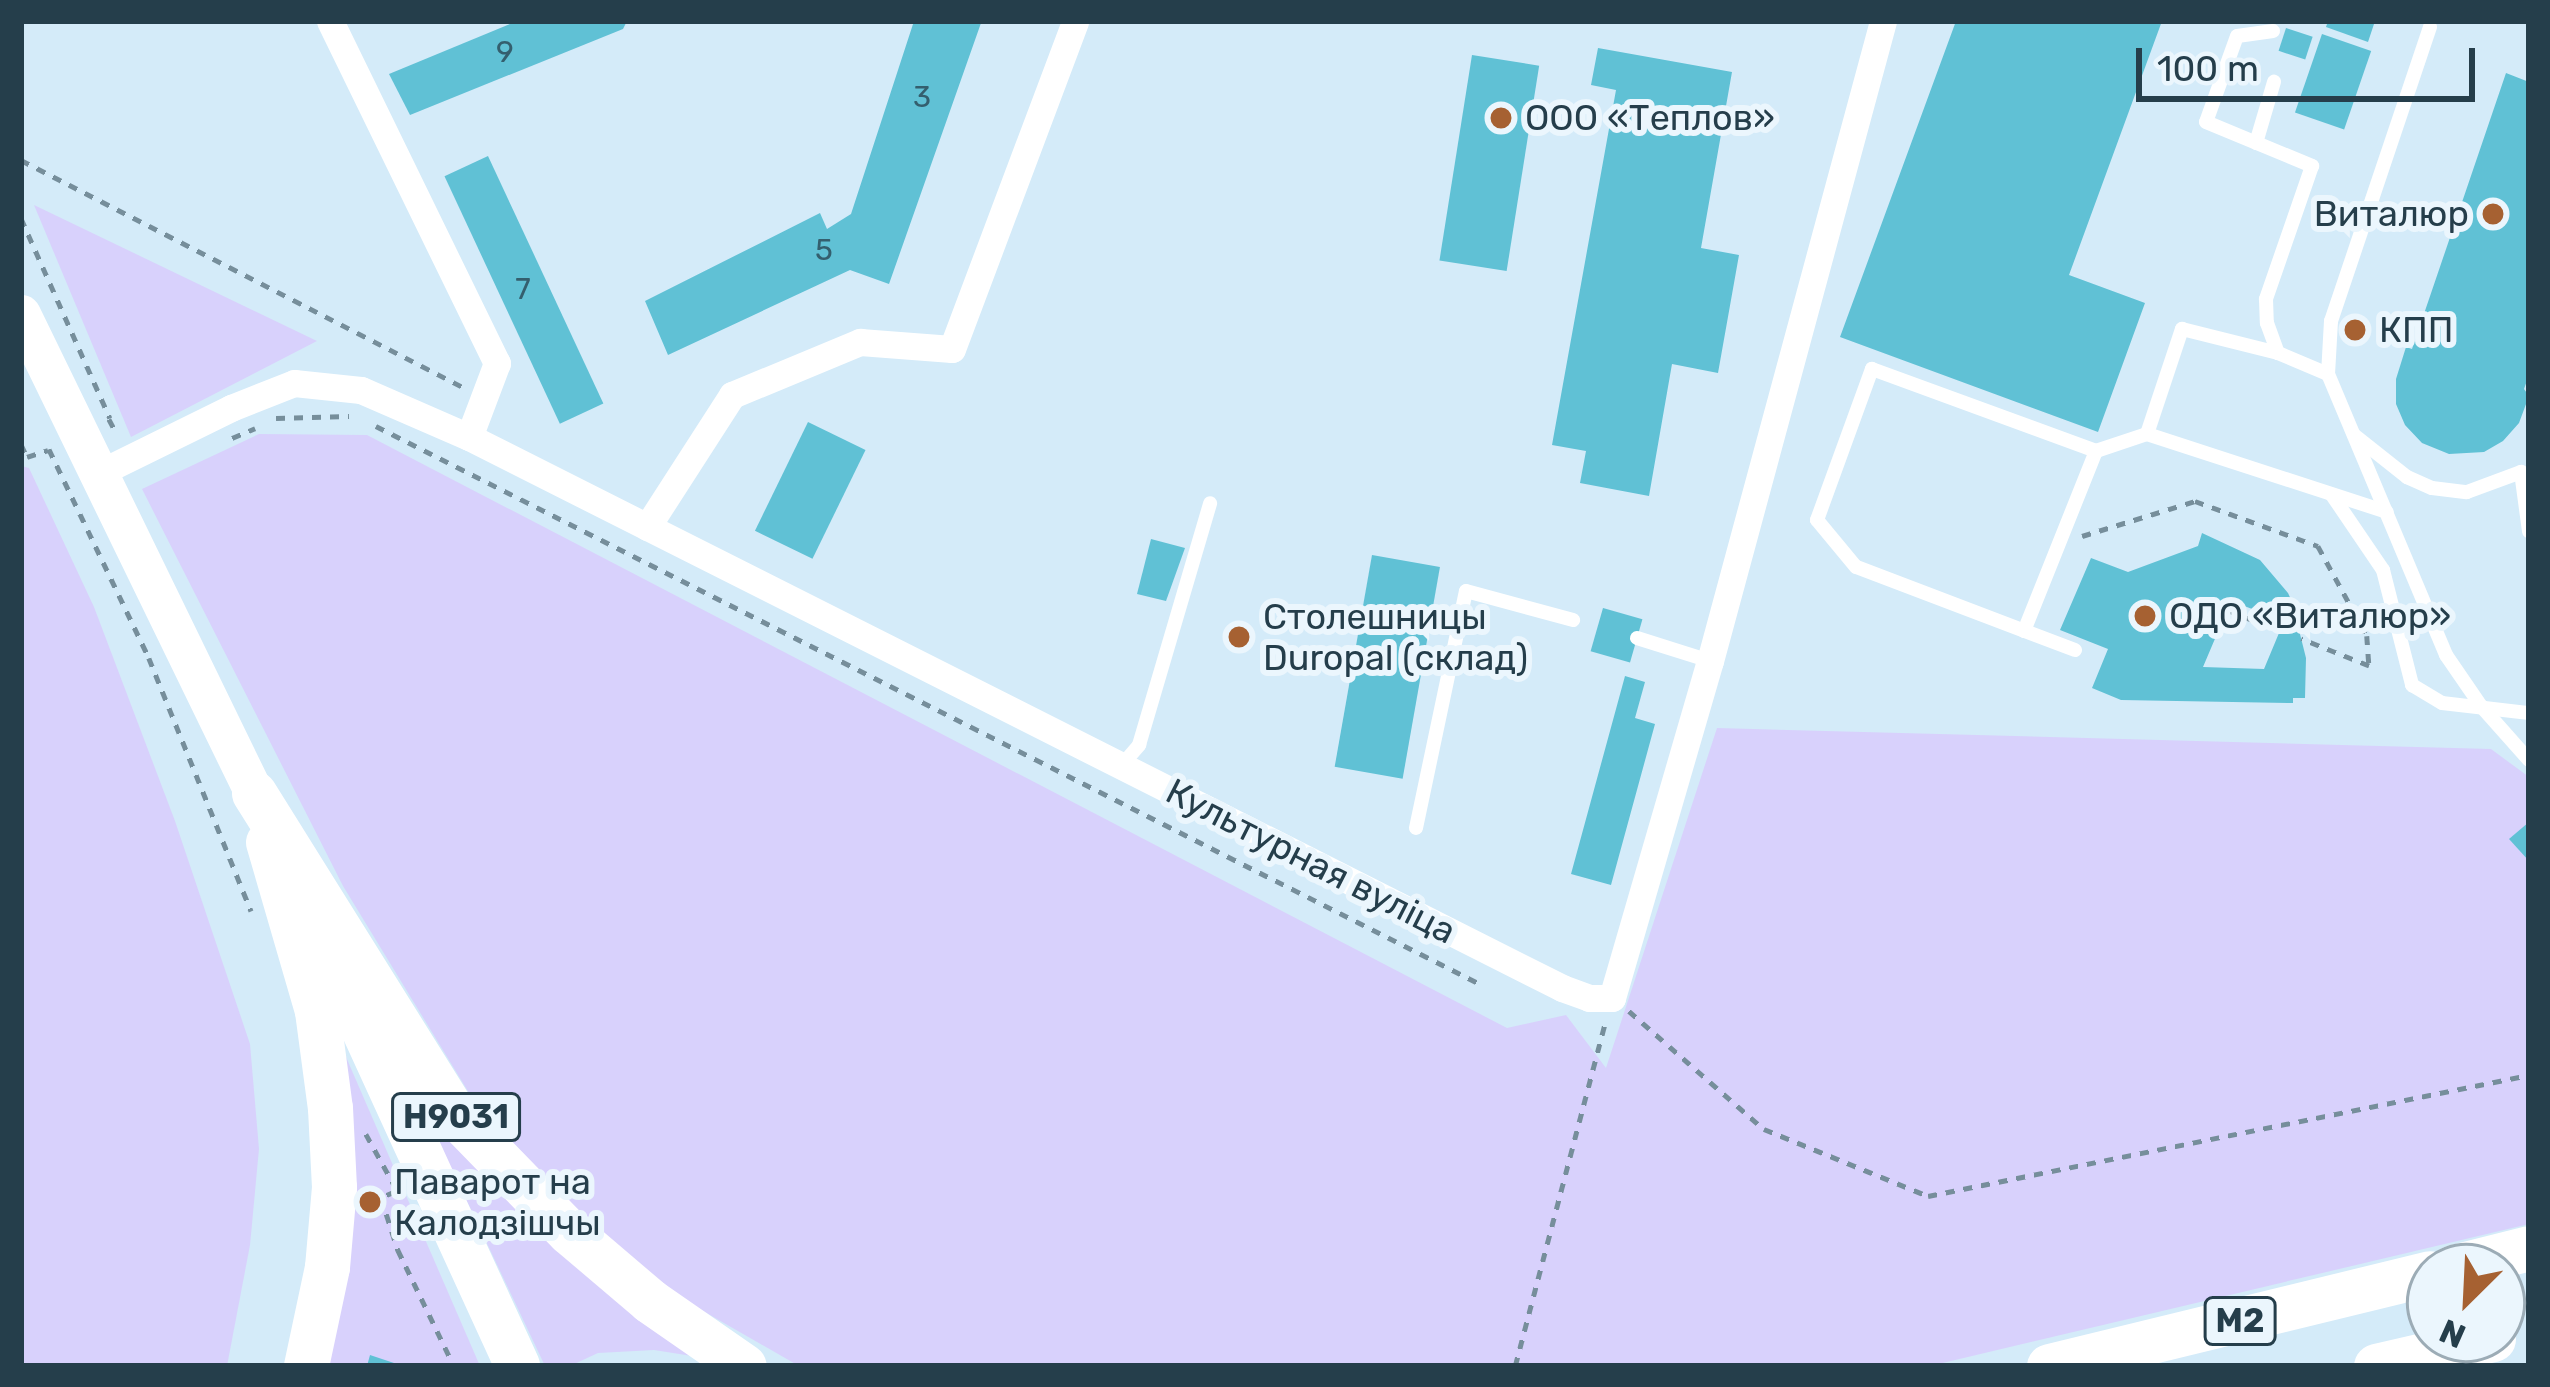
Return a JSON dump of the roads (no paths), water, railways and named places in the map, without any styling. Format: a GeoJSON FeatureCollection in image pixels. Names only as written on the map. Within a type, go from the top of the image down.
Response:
{"type":"FeatureCollection","features":[{"type":"Feature","properties":{"kind":"highway","name":"Н9031"},"geometry":{"type":"LineString","coordinates":[[254,793],[317,1011],[330,1108],[334,1186],[328,1267],[306,1366]]}},
{"type":"Feature","properties":{"kind":"highway","name":"Н9031"},"geometry":{"type":"LineString","coordinates":[[254,793],[517,1366]]}},
{"type":"Feature","properties":{"kind":"highway","name":"Н9031"},"geometry":{"type":"LineString","coordinates":[[254,793],[456,1116],[569,1232],[650,1301],[744,1366]]}},
{"type":"Feature","properties":{"kind":"highway","name":"М2"},"geometry":{"type":"LineString","coordinates":[[2049,1366],[2406,1279]]}},
{"type":"Feature","properties":{"kind":"highway"},"geometry":{"type":"LineString","coordinates":[[2376,1366],[2406,1361]]}},
{"type":"Feature","properties":{"kind":"main road","name":"Н9031"},"geometry":{"type":"LineString","coordinates":[[21,314],[95,475],[254,793]]}},
{"type":"Feature","properties":{"kind":"street"},"geometry":{"type":"LineString","coordinates":[[330,21],[497,363],[469,436]]}},
{"type":"Feature","properties":{"kind":"street"},"geometry":{"type":"LineString","coordinates":[[647,527],[732,395],[860,343],[952,349],[1075,21]]}},
{"type":"Feature","properties":{"kind":"street"},"geometry":{"type":"LineString","coordinates":[[1710,661],[1883,21]]}},
{"type":"Feature","properties":{"kind":"street","name":"Культурная вуліца"},"geometry":{"type":"LineString","coordinates":[[95,475],[213,416],[295,383],[361,390],[469,436],[1589,998],[1612,998],[1710,661]]}},
{"type":"Feature","properties":{"kind":"lane"},"geometry":{"type":"LineString","coordinates":[[2430,27],[2331,321],[2328,374],[2446,655],[2480,706],[2529,760]]}},
{"type":"Feature","properties":{"kind":"lane"},"geometry":{"type":"LineString","coordinates":[[2272,31],[2237,36],[2206,122],[2312,166],[2266,298],[2278,352]]}},
{"type":"Feature","properties":{"kind":"lane"},"geometry":{"type":"LineString","coordinates":[[2256,143],[2274,82]]}},
{"type":"Feature","properties":{"kind":"lane"},"geometry":{"type":"LineString","coordinates":[[2147,434],[2182,329],[2278,352],[2328,374]]}},
{"type":"Feature","properties":{"kind":"lane"},"geometry":{"type":"LineString","coordinates":[[2075,650],[1856,567],[1817,520],[1872,369],[2096,452],[2147,434],[2387,512]]}},
{"type":"Feature","properties":{"kind":"lane"},"geometry":{"type":"LineString","coordinates":[[2350,431],[2407,477],[2432,488],[2468,492],[2497,486],[2521,472],[2529,531]]}},
{"type":"Feature","properties":{"kind":"lane"},"geometry":{"type":"LineString","coordinates":[[2024,631],[2096,452]]}},
{"type":"Feature","properties":{"kind":"lane"},"geometry":{"type":"LineString","coordinates":[[2332,495],[2383,570],[2412,686],[2442,704],[2529,713]]}},
{"type":"Feature","properties":{"kind":"lane"},"geometry":{"type":"LineString","coordinates":[[1121,766],[1139,745],[1210,503]]}},
{"type":"Feature","properties":{"kind":"lane"},"geometry":{"type":"LineString","coordinates":[[1416,827],[1466,591],[1573,620]]}},
{"type":"Feature","properties":{"kind":"lane"},"geometry":{"type":"LineString","coordinates":[[1637,638],[1710,661]]}},
{"type":"Feature","properties":{"kind":"place","name":"ООО «Теплов»"},"geometry":{"type":"Point","coordinates":[1501,118]}},
{"type":"Feature","properties":{"kind":"place","name":"Виталюр"},"geometry":{"type":"Point","coordinates":[2493,214]}},
{"type":"Feature","properties":{"kind":"place","name":"КПП"},"geometry":{"type":"Point","coordinates":[2355,330]}},
{"type":"Feature","properties":{"kind":"place","name":"ОДО «Виталюр»"},"geometry":{"type":"Point","coordinates":[2145,616]}},
{"type":"Feature","properties":{"kind":"place","name":"Столешницы Duropal (склад)"},"geometry":{"type":"Point","coordinates":[1239,637]}},
{"type":"Feature","properties":{"kind":"place","name":"Паварот на Калодзішчы"},"geometry":{"type":"Point","coordinates":[370,1202]}}]}
